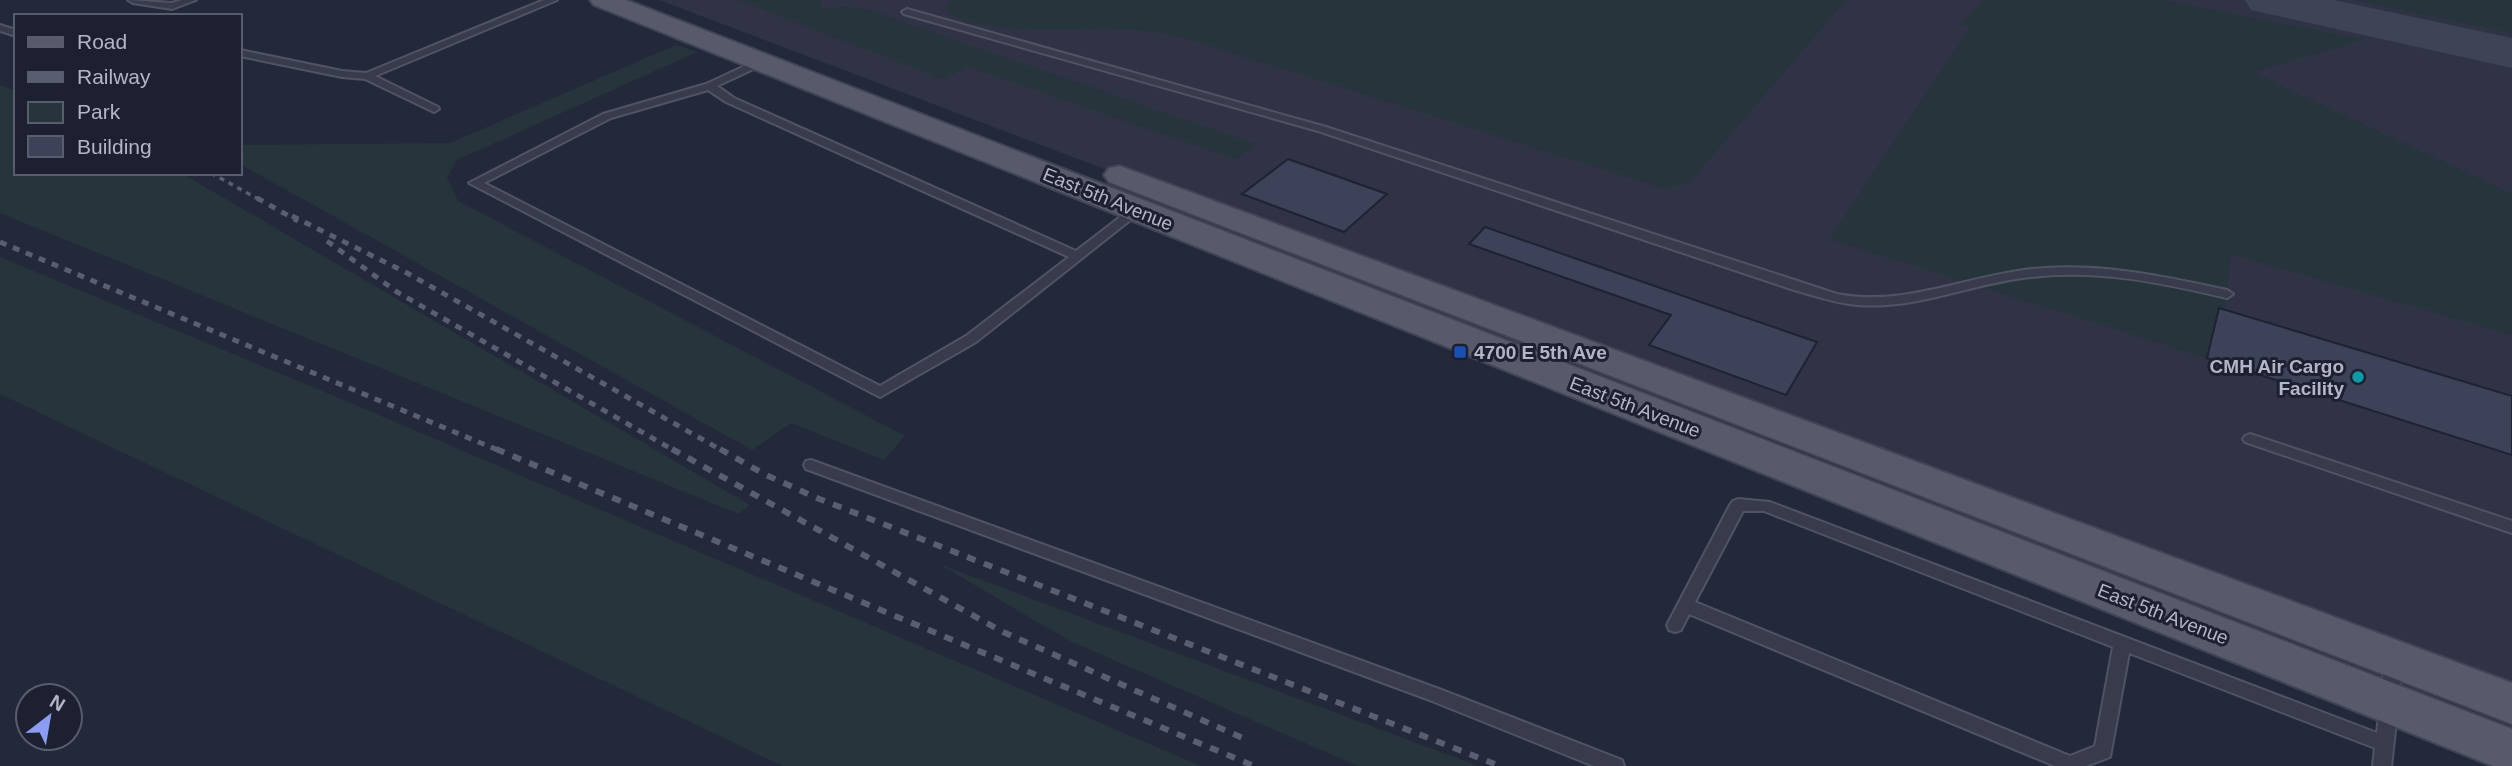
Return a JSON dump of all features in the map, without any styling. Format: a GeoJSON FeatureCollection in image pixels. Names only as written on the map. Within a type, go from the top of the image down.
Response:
{"type":"FeatureCollection","features":[{"type":"Feature","properties":{"kind":"main road","name":"East 5th Avenue"},"geometry":{"type":"LineString","coordinates":[[603,0],[1137,210],[1515,343],[2512,704]]}},
{"type":"Feature","properties":{"kind":"main road","name":"East 5th Avenue"},"geometry":{"type":"LineString","coordinates":[[659,0],[1515,343],[2512,751]]}},
{"type":"Feature","properties":{"kind":"lane"},"geometry":{"type":"LineString","coordinates":[[133,0],[172,6],[191,0]]}},
{"type":"Feature","properties":{"kind":"lane"},"geometry":{"type":"LineString","coordinates":[[367,76],[552,0]]}},
{"type":"Feature","properties":{"kind":"lane"},"geometry":{"type":"LineString","coordinates":[[907,12],[1322,130],[1842,299],[1863,302],[1913,298],[2030,273],[2084,270],[2140,276],[2227,294]]}},
{"type":"Feature","properties":{"kind":"lane"},"geometry":{"type":"LineString","coordinates":[[242,53],[342,74],[367,76],[434,109]]}},
{"type":"Feature","properties":{"kind":"lane"},"geometry":{"type":"LineString","coordinates":[[760,62],[710,86],[607,116],[475,183],[880,393],[971,339],[1137,210]]}},
{"type":"Feature","properties":{"kind":"lane"},"geometry":{"type":"LineString","coordinates":[[710,86],[730,100],[1077,256]]}},
{"type":"Feature","properties":{"kind":"lane"},"geometry":{"type":"LineString","coordinates":[[2250,439],[2512,527]]}},
{"type":"Feature","properties":{"kind":"lane"},"geometry":{"type":"LineString","coordinates":[[811,465],[1433,694],[1615,766]]}},
{"type":"Feature","properties":{"kind":"lane"},"geometry":{"type":"LineString","coordinates":[[1675,625],[1738,505],[1765,506],[2385,744]]}},
{"type":"Feature","properties":{"kind":"lane"},"geometry":{"type":"LineString","coordinates":[[1685,605],[2070,764],[2103,751],[2122,645]]}},
{"type":"Feature","properties":{"kind":"lane"},"geometry":{"type":"LineString","coordinates":[[2382,766],[2394,660]]}},
{"type":"Feature","properties":{"kind":"shaded area"},"geometry":{"type":"Polygon","coordinates":[[[659,0],[2512,0],[2512,704],[2163,571],[659,0]]]}},
{"type":"Feature","properties":{"kind":"green space"},"geometry":{"type":"Polygon","coordinates":[[[739,0],[821,0],[820,9],[847,7],[868,10],[1255,144],[1236,159],[969,67],[943,79],[739,0]]]}},
{"type":"Feature","properties":{"kind":"green space"},"geometry":{"type":"Polygon","coordinates":[[[957,0],[1846,0],[1689,183],[1666,189],[1185,38],[1137,30],[1028,29],[979,24],[959,18],[945,9],[947,4],[957,0]]]}},
{"type":"Feature","properties":{"kind":"green space"},"geometry":{"type":"Polygon","coordinates":[[[1984,0],[2163,0],[2364,40],[2252,72],[2512,194],[2512,335],[2231,254],[2225,309],[2219,308],[2207,358],[1830,239],[1971,27],[1960,24],[1984,0]]]}},
{"type":"Feature","properties":{"kind":"green space"},"geometry":{"type":"Polygon","coordinates":[[[2354,0],[2512,0],[2512,33],[2354,0]]]}},
{"type":"Feature","properties":{"kind":"green space"},"geometry":{"type":"Polygon","coordinates":[[[676,45],[697,52],[457,160],[447,177],[458,201],[905,436],[884,460],[791,423],[752,450],[242,165],[242,145],[450,143],[676,45]]]}},
{"type":"Feature","properties":{"kind":"green space"},"geometry":{"type":"Polygon","coordinates":[[[0,85],[14,90],[14,175],[184,175],[750,505],[739,514],[0,213],[0,85]]]}},
{"type":"Feature","properties":{"kind":"green space"},"geometry":{"type":"Polygon","coordinates":[[[0,257],[339,398],[1201,766],[783,766],[0,394],[0,257]]]}},
{"type":"Feature","properties":{"kind":"green space"},"geometry":{"type":"Polygon","coordinates":[[[939,564],[1478,766],[1358,766],[1070,641],[939,564]]]}},
{"type":"Feature","properties":{"kind":"building"},"geometry":{"type":"Polygon","coordinates":[[[1288,159],[1387,194],[1344,232],[1242,194],[1288,159]]]}},
{"type":"Feature","properties":{"kind":"building"},"geometry":{"type":"Polygon","coordinates":[[[1485,227],[1817,342],[1786,395],[1649,345],[1671,315],[1469,244],[1485,227]]]}},
{"type":"Feature","properties":{"kind":"building","name":"CMH Air Cargo Facility"},"geometry":{"type":"Polygon","coordinates":[[[2219,308],[2512,396],[2512,455],[2207,358],[2219,308]]]}},
{"type":"Feature","properties":{"kind":"taxiway"},"geometry":{"type":"LineString","coordinates":[[2268,0],[2512,53]]}},
{"type":"Feature","properties":{"kind":"railway"},"geometry":{"type":"LineString","coordinates":[[215,175],[260,200]]}},
{"type":"Feature","properties":{"kind":"railway"},"geometry":{"type":"LineString","coordinates":[[257,198],[298,221]]}},
{"type":"Feature","properties":{"kind":"railway"},"geometry":{"type":"LineString","coordinates":[[292,216],[407,273],[723,451]]}},
{"type":"Feature","properties":{"kind":"railway"},"geometry":{"type":"LineString","coordinates":[[327,241],[397,292],[675,451]]}},
{"type":"Feature","properties":{"kind":"railway"},"geometry":{"type":"LineString","coordinates":[[0,242],[500,451]]}},
{"type":"Feature","properties":{"kind":"railway"},"geometry":{"type":"LineString","coordinates":[[496,449],[1254,766]]}},
{"type":"Feature","properties":{"kind":"railway"},"geometry":{"type":"LineString","coordinates":[[672,449],[1003,632],[1245,739]]}},
{"type":"Feature","properties":{"kind":"railway"},"geometry":{"type":"LineString","coordinates":[[720,449],[764,474],[817,498],[1500,766]]}},
{"type":"Feature","properties":{"kind":"place","name":"4700 E 5th Ave"},"geometry":{"type":"Point","coordinates":[1460,352]}},
{"type":"Feature","properties":{"kind":"place","name":"CMH Air Cargo Facility"},"geometry":{"type":"Point","coordinates":[2358,377]}}]}
